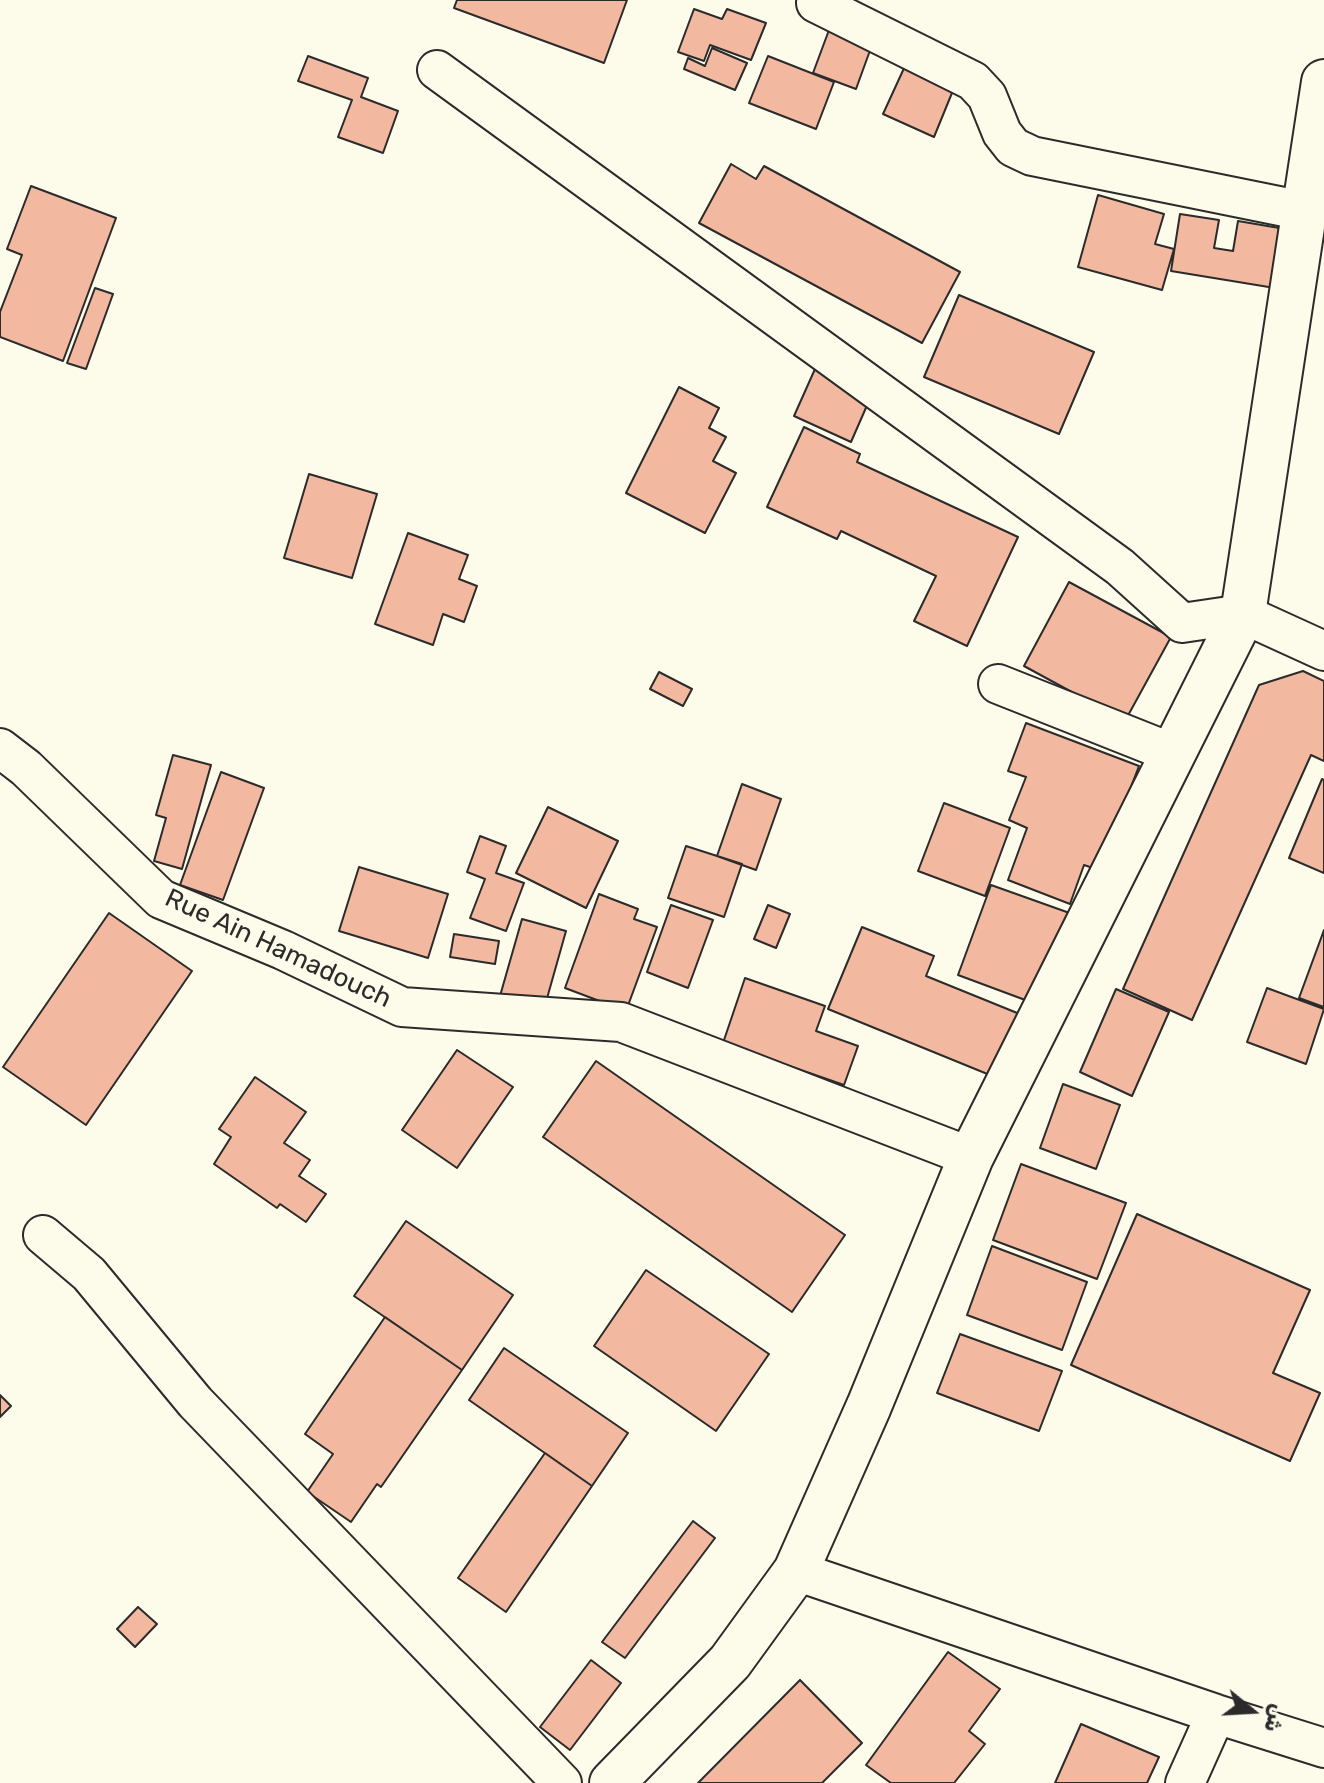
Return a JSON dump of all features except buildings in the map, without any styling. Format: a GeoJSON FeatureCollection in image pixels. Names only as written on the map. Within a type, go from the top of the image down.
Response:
{"type":"FeatureCollection","features":[{"type":"Feature","properties":{"kind":"main road"},"geometry":{"type":"LineString","coordinates":[[612,1783],[730,1662],[796,1571],[869,1406],[971,1157],[1243,614],[1324,82]]}},
{"type":"Feature","properties":{"kind":"street"},"geometry":{"type":"LineString","coordinates":[[816,3],[973,81],[987,96],[1002,133],[1013,147],[1032,156],[1304,211]]}},
{"type":"Feature","properties":{"kind":"street"},"geometry":{"type":"LineString","coordinates":[[437,70],[1120,567],[1182,623],[1243,614],[1324,651]]}},
{"type":"Feature","properties":{"kind":"street"},"geometry":{"type":"LineString","coordinates":[[998,684],[1172,753]]}},
{"type":"Feature","properties":{"kind":"street","name":"Rue Ain Hamadouch"},"geometry":{"type":"LineString","coordinates":[[0,748],[26,768],[161,899],[283,950],[402,1007],[621,1022],[971,1157]]}},
{"type":"Feature","properties":{"kind":"street"},"geometry":{"type":"LineString","coordinates":[[43,1235],[89,1274],[195,1402],[562,1783]]}},
{"type":"Feature","properties":{"kind":"street"},"geometry":{"type":"LineString","coordinates":[[796,1571],[1324,1748]]}},
{"type":"Feature","properties":{"kind":"street"},"geometry":{"type":"LineString","coordinates":[[1185,1783],[1216,1714]]}}]}
